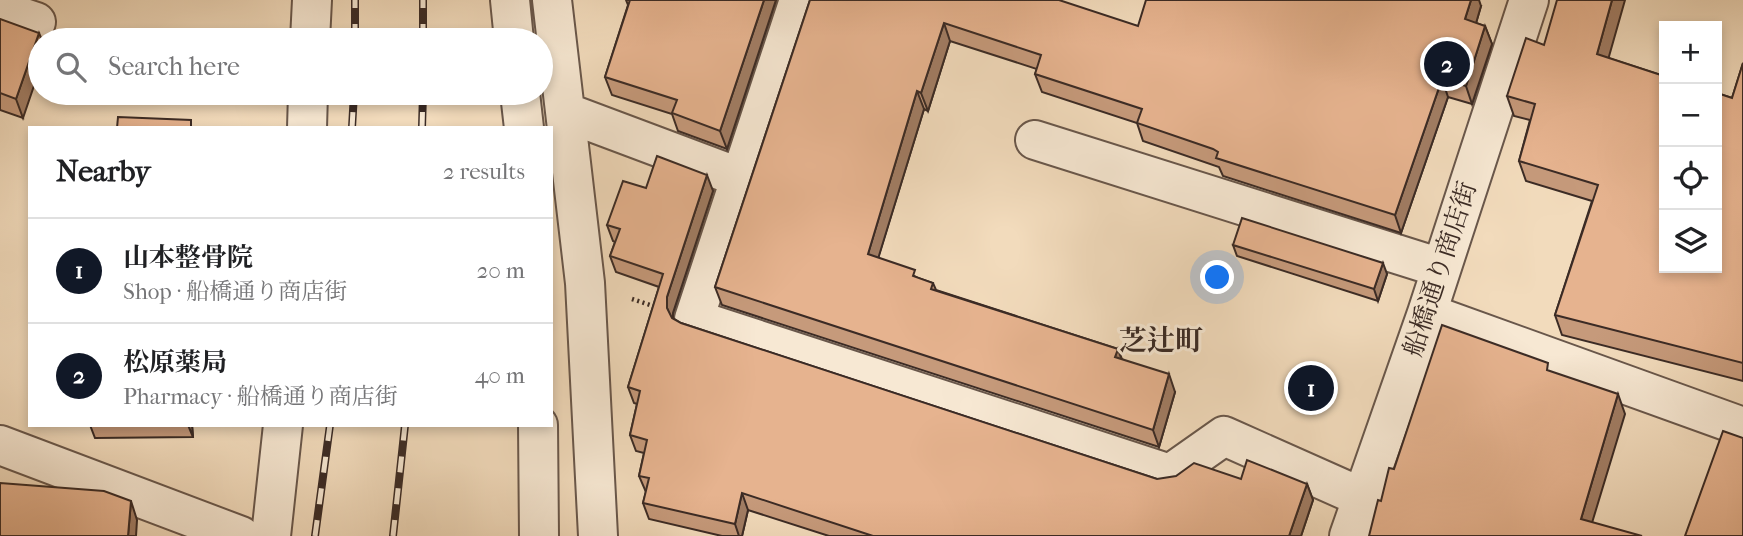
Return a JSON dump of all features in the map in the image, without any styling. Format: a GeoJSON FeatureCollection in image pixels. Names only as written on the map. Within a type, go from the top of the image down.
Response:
{"type":"FeatureCollection","features":[{"type":"Feature","properties":{"kind":"street"},"geometry":{"type":"LineString","coordinates":[[311,28],[312,0]]}},
{"type":"Feature","properties":{"kind":"street"},"geometry":{"type":"LineString","coordinates":[[510,0],[513,28]]}},
{"type":"Feature","properties":{"kind":"street"},"geometry":{"type":"LineString","coordinates":[[552,0],[585,283],[598,536]]}},
{"type":"Feature","properties":{"kind":"street"},"geometry":{"type":"LineString","coordinates":[[799,0],[694,320],[1170,474],[1224,436],[1361,497]]}},
{"type":"Feature","properties":{"kind":"street","name":"船橋通り商店街"},"geometry":{"type":"LineString","coordinates":[[1349,536],[1427,313],[1529,0]]}},
{"type":"Feature","properties":{"kind":"street"},"geometry":{"type":"LineString","coordinates":[[0,10],[36,22]]}},
{"type":"Feature","properties":{"kind":"street"},"geometry":{"type":"LineString","coordinates":[[307,126],[308,105]]}},
{"type":"Feature","properties":{"kind":"street"},"geometry":{"type":"LineString","coordinates":[[521,105],[524,126]]}},
{"type":"Feature","properties":{"kind":"street"},"geometry":{"type":"LineString","coordinates":[[565,112],[741,178]]}},
{"type":"Feature","properties":{"kind":"street"},"geometry":{"type":"LineString","coordinates":[[1035,140],[1441,268]]}},
{"type":"Feature","properties":{"kind":"street"},"geometry":{"type":"LineString","coordinates":[[1427,313],[1743,427]]}},
{"type":"Feature","properties":{"kind":"street"},"geometry":{"type":"LineString","coordinates":[[271,536],[283,427]]}},
{"type":"Feature","properties":{"kind":"street"},"geometry":{"type":"LineString","coordinates":[[538,427],[539,536]]}},
{"type":"Feature","properties":{"kind":"street"},"geometry":{"type":"LineString","coordinates":[[0,445],[241,536]]}},
{"type":"Feature","properties":{"kind":"path"},"geometry":{"type":"LineString","coordinates":[[585,283],[694,320]]}},
{"type":"Feature","properties":{"kind":"building"},"geometry":{"type":"Polygon","coordinates":[[[630,0],[764,0],[720,131],[672,113],[677,100],[605,77],[630,0]]]}},
{"type":"Feature","properties":{"kind":"building"},"geometry":{"type":"Polygon","coordinates":[[[810,0],[1059,0],[1138,26],[1146,0],[1471,0],[1465,19],[1485,26],[1466,86],[1442,79],[1395,215],[1216,158],[1218,152],[1213,149],[1137,123],[1142,109],[1035,74],[1041,55],[944,23],[921,93],[917,91],[868,254],[915,270],[913,276],[933,283],[931,289],[1118,349],[1115,357],[1169,374],[1153,430],[715,287],[810,0]]]}},
{"type":"Feature","properties":{"kind":"building"},"geometry":{"type":"Polygon","coordinates":[[[1557,0],[1612,0],[1597,54],[1659,74],[1659,273],[1722,273],[1722,95],[1732,98],[1743,63],[1743,363],[1555,315],[1598,185],[1519,161],[1535,104],[1507,96],[1526,38],[1544,45],[1557,0]]]}},
{"type":"Feature","properties":{"kind":"building"},"geometry":{"type":"Polygon","coordinates":[[[0,19],[28,29],[28,65],[16,99],[0,93],[0,19]]]}},
{"type":"Feature","properties":{"kind":"building"},"geometry":{"type":"Polygon","coordinates":[[[118,117],[191,120],[191,126],[117,126],[118,117]]]}},
{"type":"Feature","properties":{"kind":"building"},"geometry":{"type":"Polygon","coordinates":[[[657,156],[707,175],[667,297],[667,308],[672,318],[1157,479],[1176,476],[1194,463],[1241,479],[1247,460],[1307,484],[1289,536],[873,536],[742,493],[735,524],[643,503],[649,478],[639,476],[647,440],[630,435],[640,391],[628,387],[663,274],[610,256],[620,229],[607,225],[623,181],[646,188],[657,156]]]}},
{"type":"Feature","properties":{"kind":"building"},"geometry":{"type":"Polygon","coordinates":[[[1242,218],[1383,263],[1374,289],[1233,245],[1242,218]]]}},
{"type":"Feature","properties":{"kind":"building"},"geometry":{"type":"Polygon","coordinates":[[[1442,325],[1548,363],[1547,370],[1618,394],[1581,519],[1642,536],[1369,536],[1389,468],[1394,469],[1442,325]]]}},
{"type":"Feature","properties":{"kind":"building"},"geometry":{"type":"Polygon","coordinates":[[[1723,431],[1743,438],[1743,536],[1685,536],[1723,431]]]}},
{"type":"Feature","properties":{"kind":"building"},"geometry":{"type":"Polygon","coordinates":[[[0,483],[104,491],[131,501],[128,536],[0,536],[0,483]]]}},
{"type":"Feature","properties":{"kind":"railway"},"geometry":{"type":"LineString","coordinates":[[355,0],[355,28]]}},
{"type":"Feature","properties":{"kind":"railway"},"geometry":{"type":"LineString","coordinates":[[423,0],[423,28]]}},
{"type":"Feature","properties":{"kind":"railway"},"geometry":{"type":"LineString","coordinates":[[352,126],[353,105]]}},
{"type":"Feature","properties":{"kind":"railway"},"geometry":{"type":"LineString","coordinates":[[422,126],[423,105]]}},
{"type":"Feature","properties":{"kind":"railway"},"geometry":{"type":"LineString","coordinates":[[315,536],[330,427]]}},
{"type":"Feature","properties":{"kind":"railway"},"geometry":{"type":"LineString","coordinates":[[393,536],[405,427]]}},
{"type":"Feature","properties":{"kind":"place","name":"松原薬局"},"geometry":{"type":"Point","coordinates":[1447,64]}},
{"type":"Feature","properties":{"kind":"place","name":"山本整骨院"},"geometry":{"type":"Point","coordinates":[1311,388]}},
{"type":"Feature","properties":{"kind":"district","name":"芝辻町"},"geometry":{"type":"Point","coordinates":[1161,340]}}]}
